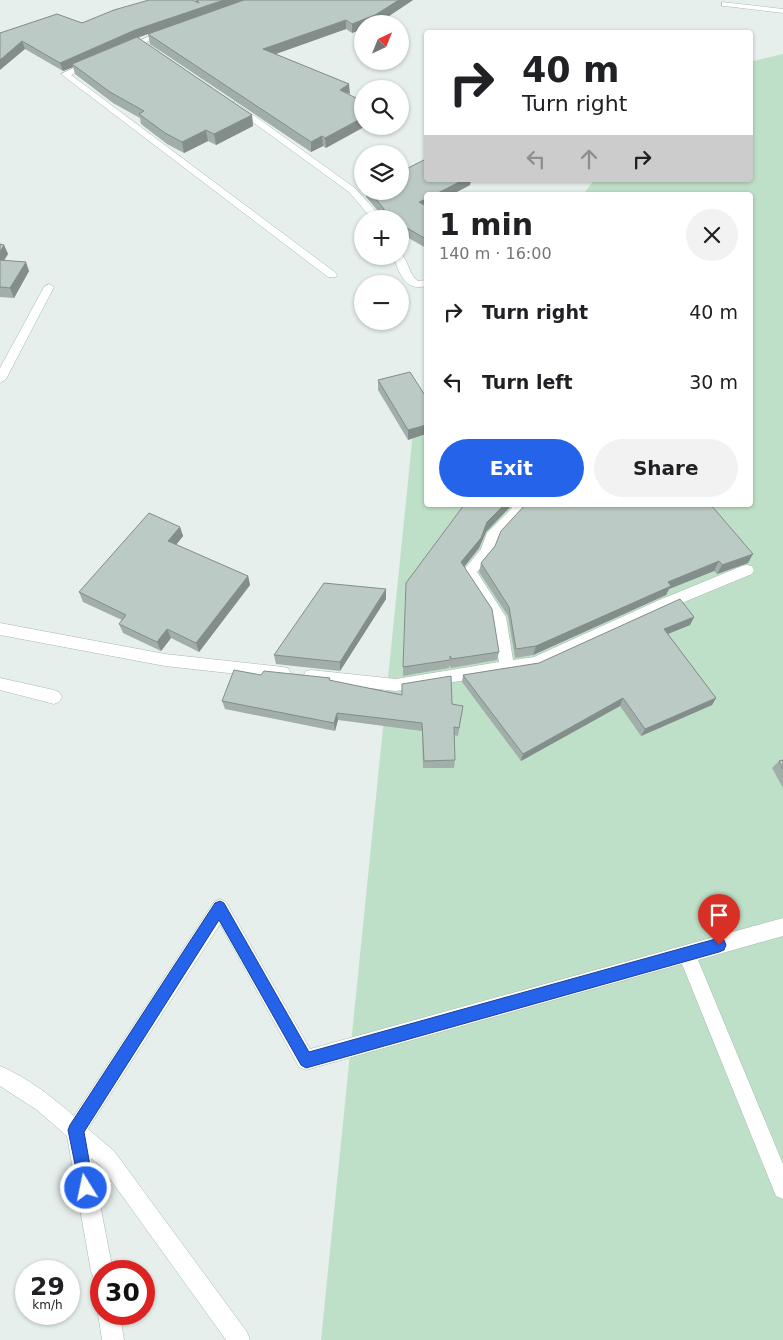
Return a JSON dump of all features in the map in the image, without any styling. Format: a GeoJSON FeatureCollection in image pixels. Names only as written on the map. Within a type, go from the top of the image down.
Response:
{"type":"FeatureCollection","features":[{"type":"Feature","properties":{"kind":"street"},"geometry":{"type":"LineString","coordinates":[[725,4],[783,11]]}},
{"type":"Feature","properties":{"kind":"street"},"geometry":{"type":"LineString","coordinates":[[166,59],[136,43],[178,28]]}},
{"type":"Feature","properties":{"kind":"street"},"geometry":{"type":"LineString","coordinates":[[98,60],[65,74],[332,276]]}},
{"type":"Feature","properties":{"kind":"street"},"geometry":{"type":"LineString","coordinates":[[230,102],[329,172],[352,190],[370,210]]}},
{"type":"Feature","properties":{"kind":"street"},"geometry":{"type":"LineString","coordinates":[[402,265],[408,280],[420,285],[424,284]]}},
{"type":"Feature","properties":{"kind":"street"},"geometry":{"type":"LineString","coordinates":[[0,379],[49,287]]}},
{"type":"Feature","properties":{"kind":"street"},"geometry":{"type":"LineString","coordinates":[[507,668],[500,617],[469,572],[487,551],[492,537],[519,509],[518,507]]}},
{"type":"Feature","properties":{"kind":"street"},"geometry":{"type":"LineString","coordinates":[[0,629],[165,660],[396,685],[536,663],[662,605],[747,570]]}},
{"type":"Feature","properties":{"kind":"street"},"geometry":{"type":"LineString","coordinates":[[0,684],[54,697]]}},
{"type":"Feature","properties":{"kind":"street"},"geometry":{"type":"LineString","coordinates":[[100,1260],[76,1130],[220,908],[306,1060],[783,927]]}},
{"type":"Feature","properties":{"kind":"street"},"geometry":{"type":"LineString","coordinates":[[687,954],[783,1189]]}},
{"type":"Feature","properties":{"kind":"street"},"geometry":{"type":"LineString","coordinates":[[0,1076],[17,1084],[44,1103],[108,1158],[239,1340]]}},
{"type":"Feature","properties":{"kind":"street"},"geometry":{"type":"LineString","coordinates":[[111,1325],[113,1340]]}},
{"type":"Feature","properties":{"kind":"green space"},"geometry":{"type":"Polygon","coordinates":[[[783,54],[783,1340],[321,1340],[414,422],[424,408],[424,507],[753,507],[753,192],[585,192],[593,182],[753,182],[753,61],[783,54]]]}},
{"type":"Feature","properties":{"kind":"building"},"geometry":{"type":"Polygon","coordinates":[[[149,0],[192,0],[199,3],[197,0],[224,0],[135,30],[60,63],[22,41],[0,60],[0,33],[57,14],[82,23],[114,10],[149,0]]]}},
{"type":"Feature","properties":{"kind":"building"},"geometry":{"type":"Polygon","coordinates":[[[244,0],[399,0],[375,15],[354,15],[354,23],[352,24],[346,20],[263,49],[349,84],[340,90],[354,97],[354,122],[325,138],[322,136],[311,142],[148,34],[244,0]]]}},
{"type":"Feature","properties":{"kind":"building"},"geometry":{"type":"Polygon","coordinates":[[[137,37],[252,115],[214,134],[206,130],[182,142],[165,133],[139,114],[144,111],[110,92],[72,64],[137,37]]]}},
{"type":"Feature","properties":{"kind":"building"},"geometry":{"type":"Polygon","coordinates":[[[424,160],[424,182],[459,182],[440,192],[424,192],[424,200],[419,202],[424,205],[424,238],[409,229],[409,210],[384,209],[376,200],[409,200],[409,168],[424,160]]]}},
{"type":"Feature","properties":{"kind":"building"},"geometry":{"type":"Polygon","coordinates":[[[0,244],[4,245],[0,252],[0,244]]]}},
{"type":"Feature","properties":{"kind":"building"},"geometry":{"type":"Polygon","coordinates":[[[0,260],[26,262],[10,288],[0,287],[0,260]]]}},
{"type":"Feature","properties":{"kind":"building"},"geometry":{"type":"Polygon","coordinates":[[[410,372],[424,394],[424,426],[408,430],[378,380],[410,372]]]}},
{"type":"Feature","properties":{"kind":"building"},"geometry":{"type":"Polygon","coordinates":[[[463,507],[502,507],[487,522],[481,538],[461,562],[492,609],[499,652],[452,659],[450,656],[450,660],[403,667],[406,583],[463,507]]]}},
{"type":"Feature","properties":{"kind":"building"},"geometry":{"type":"Polygon","coordinates":[[[523,507],[713,507],[753,554],[722,565],[719,561],[668,582],[671,586],[536,646],[516,649],[509,607],[481,563],[495,546],[501,531],[523,507]]]}},
{"type":"Feature","properties":{"kind":"building"},"geometry":{"type":"Polygon","coordinates":[[[149,513],[180,527],[168,541],[248,576],[196,643],[167,629],[157,642],[119,624],[126,615],[79,592],[149,513]]]}},
{"type":"Feature","properties":{"kind":"building"},"geometry":{"type":"Polygon","coordinates":[[[324,583],[386,589],[340,662],[274,655],[324,583]]]}},
{"type":"Feature","properties":{"kind":"building"},"geometry":{"type":"Polygon","coordinates":[[[680,599],[694,617],[664,629],[716,698],[645,729],[623,698],[523,754],[463,675],[539,663],[680,599]]]}},
{"type":"Feature","properties":{"kind":"building"},"geometry":{"type":"Polygon","coordinates":[[[234,670],[261,675],[264,671],[330,678],[329,680],[402,695],[402,684],[451,676],[452,704],[463,706],[459,728],[454,727],[455,760],[424,761],[422,723],[337,713],[334,723],[222,701],[234,670]]]}},
{"type":"Feature","properties":{"kind":"building"},"geometry":{"type":"Polygon","coordinates":[[[783,760],[783,769],[779,761],[783,760]]]}},
{"type":"Feature","properties":{"kind":"route"},"geometry":{"type":"LineString","coordinates":[[86,1188],[76,1130],[220,908],[306,1060],[719,945]]}}]}
